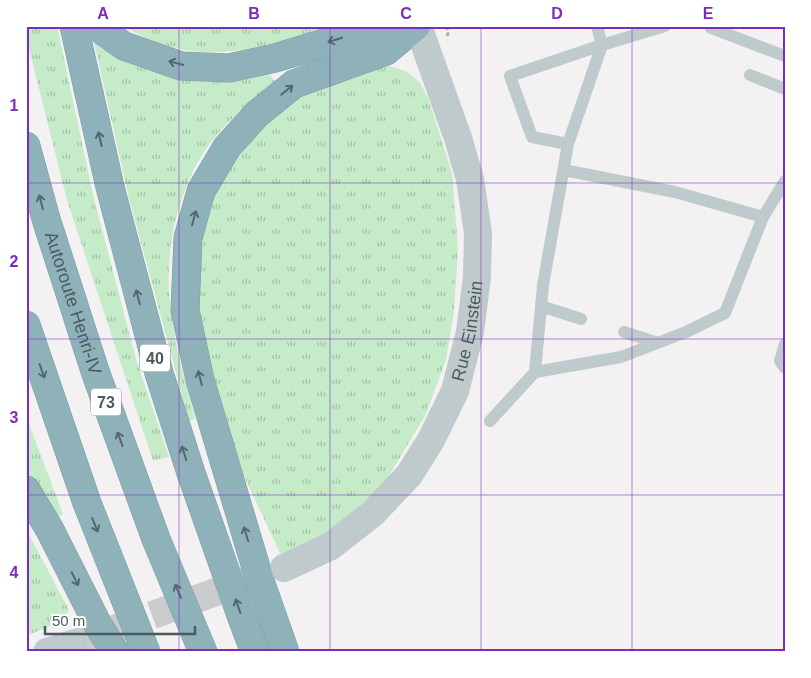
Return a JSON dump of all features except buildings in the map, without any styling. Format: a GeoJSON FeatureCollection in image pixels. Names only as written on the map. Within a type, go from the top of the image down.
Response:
{"type":"FeatureCollection","features":[{"type":"Feature","properties":{"kind":"highway","name":"40"},"geometry":{"type":"LineString","coordinates":[[74,26],[110,187],[159,373],[191,474],[256,652]]}},
{"type":"Feature","properties":{"kind":"highway"},"geometry":{"type":"LineString","coordinates":[[96,26],[124,46],[181,66],[229,68],[275,58],[381,26]]}},
{"type":"Feature","properties":{"kind":"highway"},"geometry":{"type":"LineString","coordinates":[[285,652],[260,581],[200,380],[185,310],[188,238],[201,191],[227,147],[257,114],[294,84],[386,51],[417,26]]}},
{"type":"Feature","properties":{"kind":"highway","name":"Autoroute Henri-IV"},"geometry":{"type":"LineString","coordinates":[[26,146],[46,219],[96,374],[156,539],[203,652]]}},
{"type":"Feature","properties":{"kind":"highway"},"geometry":{"type":"LineString","coordinates":[[26,325],[87,503],[146,652]]}},
{"type":"Feature","properties":{"kind":"highway"},"geometry":{"type":"LineString","coordinates":[[26,490],[50,530],[98,625],[115,652]]}},
{"type":"Feature","properties":{"kind":"street","name":"Rue Einstein"},"geometry":{"type":"LineString","coordinates":[[284,568],[331,546],[372,514],[409,475],[431,440],[455,390],[470,332],[477,277],[478,233],[470,179],[458,138],[417,26]]}},
{"type":"Feature","properties":{"kind":"street"},"geometry":{"type":"LineString","coordinates":[[47,652],[72,644]]}},
{"type":"Feature","properties":{"kind":"lane"},"geometry":{"type":"LineString","coordinates":[[490,421],[535,372],[543,285],[568,144],[602,45],[597,26]]}},
{"type":"Feature","properties":{"kind":"lane"},"geometry":{"type":"LineString","coordinates":[[568,144],[532,137],[510,76],[665,26]]}},
{"type":"Feature","properties":{"kind":"lane"},"geometry":{"type":"LineString","coordinates":[[710,26],[785,56]]}},
{"type":"Feature","properties":{"kind":"lane"},"geometry":{"type":"LineString","coordinates":[[750,75],[785,89]]}},
{"type":"Feature","properties":{"kind":"lane"},"geometry":{"type":"LineString","coordinates":[[564,170],[675,192],[763,217]]}},
{"type":"Feature","properties":{"kind":"lane"},"geometry":{"type":"LineString","coordinates":[[535,372],[620,357],[686,332],[725,313],[763,217],[785,181]]}},
{"type":"Feature","properties":{"kind":"lane"},"geometry":{"type":"LineString","coordinates":[[541,306],[581,319]]}},
{"type":"Feature","properties":{"kind":"lane"},"geometry":{"type":"LineString","coordinates":[[624,332],[658,343]]}},
{"type":"Feature","properties":{"kind":"lane"},"geometry":{"type":"LineString","coordinates":[[785,344],[780,361],[785,368]]}},
{"type":"Feature","properties":{"kind":"green space"},"geometry":{"type":"Polygon","coordinates":[[[26,26],[57,26],[94,199],[136,359],[169,457],[153,461],[67,200],[26,37],[26,26]]]}},
{"type":"Feature","properties":{"kind":"green space"},"geometry":{"type":"Polygon","coordinates":[[[123,26],[332,26],[252,48],[202,52],[177,48],[151,40],[123,26]]]}},
{"type":"Feature","properties":{"kind":"green space"},"geometry":{"type":"Polygon","coordinates":[[[93,37],[160,73],[195,80],[238,79],[267,71],[276,83],[241,110],[211,142],[190,178],[176,219],[169,262],[170,304],[177,348],[195,419],[189,421],[128,194],[93,37]]]}},
{"type":"Feature","properties":{"kind":"green space"},"geometry":{"type":"Polygon","coordinates":[[[390,66],[408,72],[420,83],[428,98],[452,173],[458,249],[454,311],[446,360],[425,416],[388,477],[357,509],[330,531],[292,550],[280,553],[243,474],[210,373],[199,318],[197,262],[201,226],[216,188],[232,158],[254,133],[284,106],[316,89],[375,67],[390,66]]]}},
{"type":"Feature","properties":{"kind":"green space"},"geometry":{"type":"Polygon","coordinates":[[[26,416],[63,514],[54,520],[26,474],[26,416]]]}},
{"type":"Feature","properties":{"kind":"green space"},"geometry":{"type":"Polygon","coordinates":[[[26,529],[69,610],[62,621],[26,636],[26,529]]]}},
{"type":"Feature","properties":{"kind":"tunnel"},"geometry":{"type":"LineString","coordinates":[[73,644],[254,578]]}}]}
